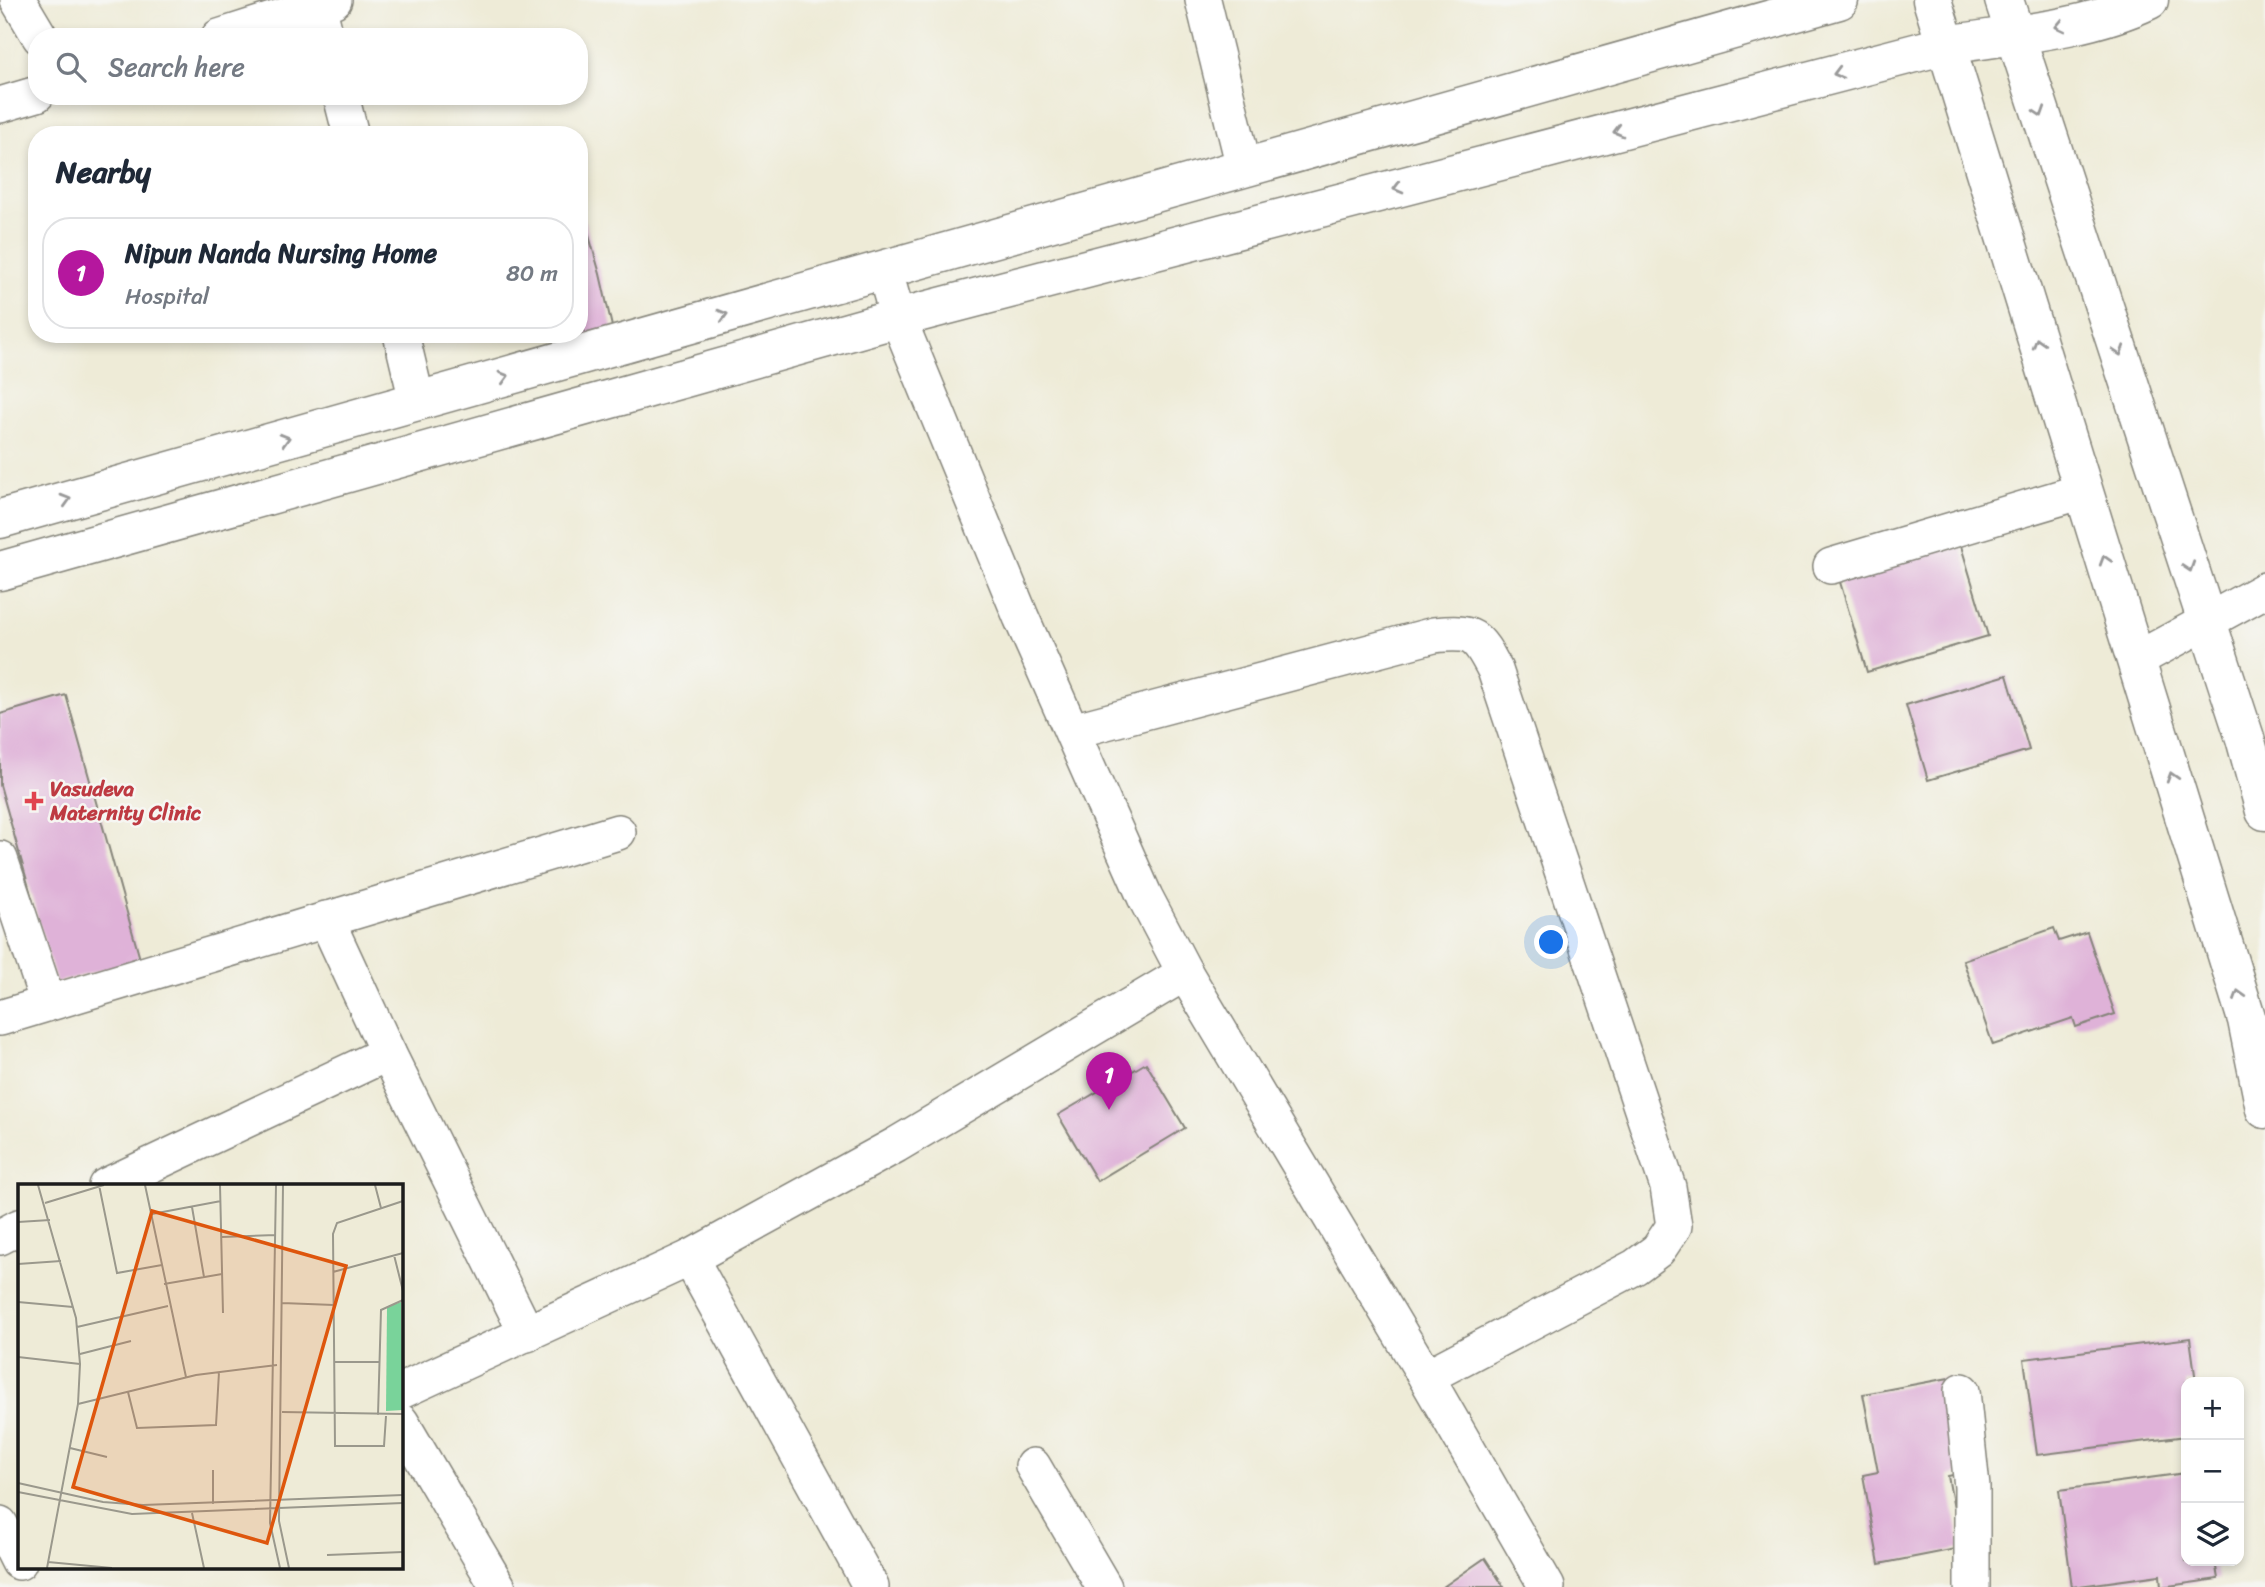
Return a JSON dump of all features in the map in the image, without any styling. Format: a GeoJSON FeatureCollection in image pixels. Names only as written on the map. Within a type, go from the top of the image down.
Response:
{"type":"FeatureCollection","features":[{"type":"Feature","properties":{"kind":"street"},"geometry":{"type":"LineString","coordinates":[[18,0],[35,28]]}},
{"type":"Feature","properties":{"kind":"street"},"geometry":{"type":"LineString","coordinates":[[1203,0],[1244,167]]}},
{"type":"Feature","properties":{"kind":"street"},"geometry":{"type":"LineString","coordinates":[[0,519],[1839,0]]}},
{"type":"Feature","properties":{"kind":"street"},"geometry":{"type":"LineString","coordinates":[[1932,0],[2247,1020],[2265,1109]]}},
{"type":"Feature","properties":{"kind":"street"},"geometry":{"type":"LineString","coordinates":[[0,571],[898,318],[1946,45],[2010,17],[2107,16],[2149,0]]}},
{"type":"Feature","properties":{"kind":"street"},"geometry":{"type":"LineString","coordinates":[[261,28],[326,14]]}},
{"type":"Feature","properties":{"kind":"street"},"geometry":{"type":"LineString","coordinates":[[2010,17],[2245,738],[2265,811]]}},
{"type":"Feature","properties":{"kind":"street"},"geometry":{"type":"LineString","coordinates":[[0,105],[28,97]]}},
{"type":"Feature","properties":{"kind":"street"},"geometry":{"type":"LineString","coordinates":[[343,105],[349,126]]}},
{"type":"Feature","properties":{"kind":"street"},"geometry":{"type":"LineString","coordinates":[[884,269],[898,318],[1021,617],[1145,897],[1185,973],[1426,1377],[1547,1587]]}},
{"type":"Feature","properties":{"kind":"street"},"geometry":{"type":"LineString","coordinates":[[403,343],[417,401]]}},
{"type":"Feature","properties":{"kind":"street"},"geometry":{"type":"LineString","coordinates":[[1831,566],[2083,491]]}},
{"type":"Feature","properties":{"kind":"street"},"geometry":{"type":"LineString","coordinates":[[2136,660],[2265,590]]}},
{"type":"Feature","properties":{"kind":"street"},"geometry":{"type":"LineString","coordinates":[[1072,732],[1434,635],[1461,632],[1480,642],[1495,670],[1668,1187],[1674,1226],[1658,1250],[1635,1267],[1426,1377]]}},
{"type":"Feature","properties":{"kind":"street"},"geometry":{"type":"LineString","coordinates":[[0,1018],[618,831]]}},
{"type":"Feature","properties":{"kind":"street"},"geometry":{"type":"LineString","coordinates":[[0,859],[48,1003]]}},
{"type":"Feature","properties":{"kind":"street"},"geometry":{"type":"LineString","coordinates":[[326,919],[388,1053],[527,1334]]}},
{"type":"Feature","properties":{"kind":"street"},"geometry":{"type":"LineString","coordinates":[[402,1391],[690,1258],[896,1145],[1185,973]]}},
{"type":"Feature","properties":{"kind":"street"},"geometry":{"type":"LineString","coordinates":[[110,1184],[388,1053]]}},
{"type":"Feature","properties":{"kind":"street"},"geometry":{"type":"LineString","coordinates":[[0,1237],[18,1228]]}},
{"type":"Feature","properties":{"kind":"street"},"geometry":{"type":"LineString","coordinates":[[690,1258],[871,1587]]}},
{"type":"Feature","properties":{"kind":"street"},"geometry":{"type":"LineString","coordinates":[[1962,1391],[1972,1487],[1972,1587]]}},
{"type":"Feature","properties":{"kind":"street"},"geometry":{"type":"LineString","coordinates":[[402,1424],[498,1587]]}},
{"type":"Feature","properties":{"kind":"street"},"geometry":{"type":"LineString","coordinates":[[1033,1466],[1104,1587]]}},
{"type":"Feature","properties":{"kind":"street"},"geometry":{"type":"LineString","coordinates":[[0,1524],[18,1560]]}},
{"type":"Feature","properties":{"kind":"building"},"geometry":{"type":"Polygon","coordinates":[[[588,232],[600,274],[613,331],[588,338],[588,232]]]}},
{"type":"Feature","properties":{"kind":"building"},"geometry":{"type":"Polygon","coordinates":[[[1958,536],[1988,636],[1867,672],[1837,572],[1958,536]]]}},
{"type":"Feature","properties":{"kind":"building"},"geometry":{"type":"Polygon","coordinates":[[[2007,675],[2029,750],[1928,780],[1906,705],[2007,675]]]}},
{"type":"Feature","properties":{"kind":"building"},"geometry":{"type":"Polygon","coordinates":[[[66,695],[140,959],[56,983],[0,785],[0,714],[66,695]]]}},
{"type":"Feature","properties":{"kind":"building"},"geometry":{"type":"Polygon","coordinates":[[[2054,928],[2059,941],[2087,932],[2115,1014],[2076,1027],[2073,1018],[1993,1045],[1963,960],[2054,928]]]}},
{"type":"Feature","properties":{"kind":"building"},"geometry":{"type":"Polygon","coordinates":[[[1146,1063],[1185,1128],[1097,1181],[1058,1115],[1146,1063]]]}},
{"type":"Feature","properties":{"kind":"building"},"geometry":{"type":"Polygon","coordinates":[[[2190,1338],[2195,1377],[2181,1377],[2181,1437],[2037,1455],[2024,1359],[2190,1338]]]}},
{"type":"Feature","properties":{"kind":"building"},"geometry":{"type":"Polygon","coordinates":[[[1949,1378],[1967,1472],[1948,1476],[1961,1548],[1879,1564],[1863,1475],[1878,1472],[1863,1394],[1949,1378]]]}},
{"type":"Feature","properties":{"kind":"building"},"geometry":{"type":"Polygon","coordinates":[[[2181,1474],[2181,1566],[2216,1566],[2218,1579],[2161,1587],[2160,1575],[2072,1587],[2059,1490],[2181,1474]]]}},
{"type":"Feature","properties":{"kind":"building"},"geometry":{"type":"Polygon","coordinates":[[[1485,1558],[1504,1587],[1443,1587],[1485,1558]]]}},
{"type":"Feature","properties":{"kind":"place","name":"Vasudeva Maternity Clinic"},"geometry":{"type":"Point","coordinates":[34,801]}},
{"type":"Feature","properties":{"kind":"place","name":"Nipun Nanda Nursing Home"},"geometry":{"type":"Point","coordinates":[1109,1110]}}]}
